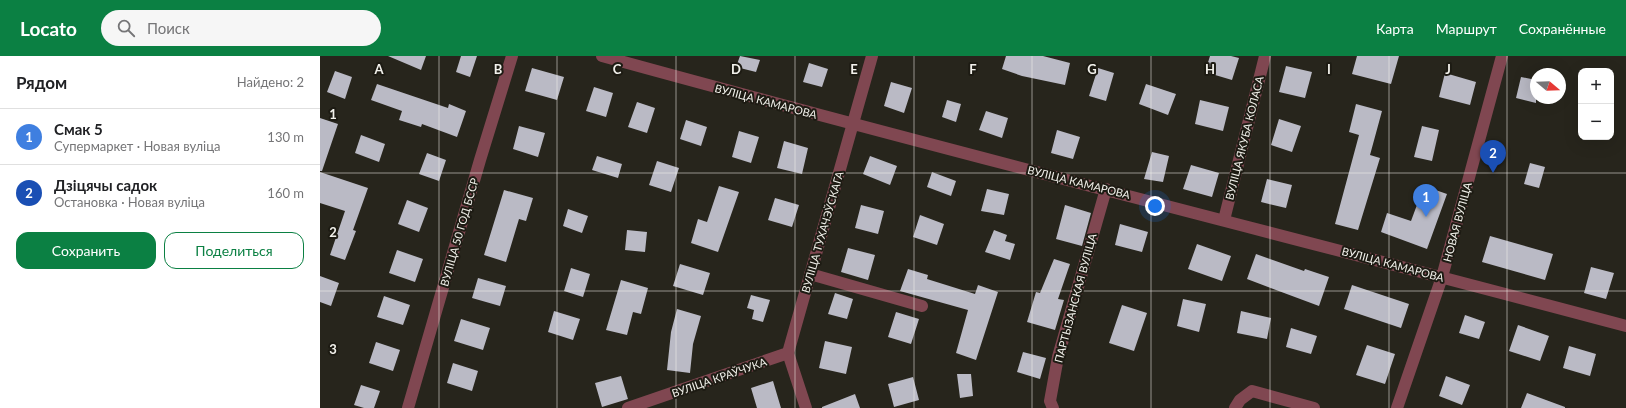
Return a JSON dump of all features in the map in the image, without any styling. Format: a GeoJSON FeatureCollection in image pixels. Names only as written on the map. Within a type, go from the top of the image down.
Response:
{"type":"FeatureCollection","features":[{"type":"Feature","properties":{"kind":"street","name":"ВУЛІЦА 50 ГОД БССР"},"geometry":{"type":"LineString","coordinates":[[408,408],[477,168],[512,56]]}},
{"type":"Feature","properties":{"kind":"street","name":"ВУЛІЦА КАМАРОВА"},"geometry":{"type":"LineString","coordinates":[[602,56],[852,125],[1106,189],[1626,326]]}},
{"type":"Feature","properties":{"kind":"street","name":"ВУЛІЦА ТУХАЧЭЎСКАГА"},"geometry":{"type":"LineString","coordinates":[[788,353],[872,56]]}},
{"type":"Feature","properties":{"kind":"street","name":"ВУЛІЦА ЯКУБА КОЛАСА"},"geometry":{"type":"LineString","coordinates":[[1224,220],[1264,56]]}},
{"type":"Feature","properties":{"kind":"street","name":"НОВАЯ ВУЛІЦА"},"geometry":{"type":"LineString","coordinates":[[1397,408],[1442,277],[1502,56]]}},
{"type":"Feature","properties":{"kind":"street","name":"ПАРТЫЗАНСКАЯ ВУЛІЦА"},"geometry":{"type":"LineString","coordinates":[[1053,408],[1050,401],[1058,357],[1106,189]]}},
{"type":"Feature","properties":{"kind":"street"},"geometry":{"type":"LineString","coordinates":[[810,274],[922,306]]}},
{"type":"Feature","properties":{"kind":"street"},"geometry":{"type":"LineString","coordinates":[[788,353],[806,408]]}},
{"type":"Feature","properties":{"kind":"street","name":"ВУЛІЦА КРАЎЧУКА"},"geometry":{"type":"LineString","coordinates":[[628,408],[788,353]]}},
{"type":"Feature","properties":{"kind":"street"},"geometry":{"type":"LineString","coordinates":[[1235,408],[1240,400],[1252,391],[1314,408]]}},
{"type":"Feature","properties":{"kind":"building"},"geometry":{"type":"Polygon","coordinates":[[[388,56],[426,56],[421,70],[388,56]]]}},
{"type":"Feature","properties":{"kind":"building"},"geometry":{"type":"Polygon","coordinates":[[[461,56],[477,56],[470,77],[456,72],[461,56]]]}},
{"type":"Feature","properties":{"kind":"building"},"geometry":{"type":"Polygon","coordinates":[[[740,56],[760,60],[756,72],[736,67],[740,56]]]}},
{"type":"Feature","properties":{"kind":"building"},"geometry":{"type":"Polygon","coordinates":[[[1006,56],[1043,56],[1070,63],[1065,85],[1022,76],[1002,69],[1006,56]]]}},
{"type":"Feature","properties":{"kind":"building"},"geometry":{"type":"Polygon","coordinates":[[[1210,56],[1231,56],[1239,58],[1232,80],[1205,72],[1210,56]]]}},
{"type":"Feature","properties":{"kind":"building"},"geometry":{"type":"Polygon","coordinates":[[[1357,56],[1399,56],[1391,84],[1352,74],[1357,56]]]}},
{"type":"Feature","properties":{"kind":"building"},"geometry":{"type":"Polygon","coordinates":[[[809,63],[828,69],[822,87],[803,82],[809,63]]]}},
{"type":"Feature","properties":{"kind":"building"},"geometry":{"type":"Polygon","coordinates":[[[1286,66],[1312,72],[1305,98],[1279,92],[1286,66]]]}},
{"type":"Feature","properties":{"kind":"building"},"geometry":{"type":"Polygon","coordinates":[[[532,68],[564,77],[557,100],[525,91],[532,68]]]}},
{"type":"Feature","properties":{"kind":"building"},"geometry":{"type":"Polygon","coordinates":[[[1098,68],[1114,73],[1106,101],[1089,96],[1098,68]]]}},
{"type":"Feature","properties":{"kind":"building"},"geometry":{"type":"Polygon","coordinates":[[[335,71],[352,77],[345,99],[327,92],[335,71]]]}},
{"type":"Feature","properties":{"kind":"building"},"geometry":{"type":"Polygon","coordinates":[[[1445,73],[1476,82],[1470,105],[1439,97],[1445,73]]]}},
{"type":"Feature","properties":{"kind":"building"},"geometry":{"type":"Polygon","coordinates":[[[1521,77],[1530,79],[1530,102],[1516,98],[1521,77]]]}},
{"type":"Feature","properties":{"kind":"building"},"geometry":{"type":"Polygon","coordinates":[[[891,82],[912,88],[904,113],[884,106],[891,82]]]}},
{"type":"Feature","properties":{"kind":"building"},"geometry":{"type":"Polygon","coordinates":[[[377,84],[448,108],[449,104],[466,111],[457,137],[422,124],[421,127],[399,120],[402,111],[371,100],[377,84]]]}},
{"type":"Feature","properties":{"kind":"building"},"geometry":{"type":"Polygon","coordinates":[[[1146,84],[1176,94],[1168,115],[1139,104],[1146,84]]]}},
{"type":"Feature","properties":{"kind":"building"},"geometry":{"type":"Polygon","coordinates":[[[594,87],[613,93],[606,117],[586,111],[594,87]]]}},
{"type":"Feature","properties":{"kind":"building"},"geometry":{"type":"Polygon","coordinates":[[[947,100],[961,104],[956,122],[942,117],[947,100]]]}},
{"type":"Feature","properties":{"kind":"building"},"geometry":{"type":"Polygon","coordinates":[[[1200,100],[1229,107],[1223,131],[1195,124],[1200,100]]]}},
{"type":"Feature","properties":{"kind":"building"},"geometry":{"type":"Polygon","coordinates":[[[637,102],[655,108],[647,133],[628,127],[637,102]]]}},
{"type":"Feature","properties":{"kind":"building"},"geometry":{"type":"Polygon","coordinates":[[[1356,104],[1382,111],[1370,155],[1380,158],[1358,230],[1335,224],[1359,135],[1349,132],[1356,104]]]}},
{"type":"Feature","properties":{"kind":"building"},"geometry":{"type":"Polygon","coordinates":[[[986,111],[1008,118],[1002,138],[979,130],[986,111]]]}},
{"type":"Feature","properties":{"kind":"building"},"geometry":{"type":"Polygon","coordinates":[[[320,118],[338,124],[322,171],[320,171],[320,118]]]}},
{"type":"Feature","properties":{"kind":"building"},"geometry":{"type":"Polygon","coordinates":[[[1279,119],[1301,126],[1292,152],[1271,145],[1279,119]]]}},
{"type":"Feature","properties":{"kind":"building"},"geometry":{"type":"Polygon","coordinates":[[[686,120],[707,127],[701,146],[680,139],[686,120]]]}},
{"type":"Feature","properties":{"kind":"building"},"geometry":{"type":"Polygon","coordinates":[[[519,126],[545,133],[538,157],[513,149],[519,126]]]}},
{"type":"Feature","properties":{"kind":"building"},"geometry":{"type":"Polygon","coordinates":[[[1422,126],[1439,130],[1432,161],[1414,157],[1422,126]]]}},
{"type":"Feature","properties":{"kind":"building"},"geometry":{"type":"Polygon","coordinates":[[[1057,130],[1080,137],[1073,159],[1051,153],[1057,130]]]}},
{"type":"Feature","properties":{"kind":"building"},"geometry":{"type":"Polygon","coordinates":[[[739,131],[759,137],[751,163],[732,157],[739,131]]]}},
{"type":"Feature","properties":{"kind":"building"},"geometry":{"type":"Polygon","coordinates":[[[361,135],[385,144],[379,162],[355,153],[361,135]]]}},
{"type":"Feature","properties":{"kind":"building"},"geometry":{"type":"Polygon","coordinates":[[[784,141],[808,148],[802,174],[777,168],[784,141]]]}},
{"type":"Feature","properties":{"kind":"building"},"geometry":{"type":"Polygon","coordinates":[[[1152,152],[1169,156],[1163,182],[1144,179],[1152,152]]]}},
{"type":"Feature","properties":{"kind":"building"},"geometry":{"type":"Polygon","coordinates":[[[427,153],[446,160],[439,181],[419,174],[427,153]]]}},
{"type":"Feature","properties":{"kind":"building"},"geometry":{"type":"Polygon","coordinates":[[[597,156],[622,164],[618,178],[592,170],[597,156]]]}},
{"type":"Feature","properties":{"kind":"building"},"geometry":{"type":"Polygon","coordinates":[[[870,156],[897,166],[890,185],[863,174],[870,156]]]}},
{"type":"Feature","properties":{"kind":"building"},"geometry":{"type":"Polygon","coordinates":[[[657,161],[679,168],[671,192],[649,185],[657,161]]]}},
{"type":"Feature","properties":{"kind":"building"},"geometry":{"type":"Polygon","coordinates":[[[1530,163],[1545,167],[1539,188],[1524,184],[1530,163]]]}},
{"type":"Feature","properties":{"kind":"building"},"geometry":{"type":"Polygon","coordinates":[[[1191,165],[1219,173],[1212,197],[1183,189],[1191,165]]]}},
{"type":"Feature","properties":{"kind":"building"},"geometry":{"type":"Polygon","coordinates":[[[320,172],[368,188],[353,230],[356,231],[345,260],[330,255],[345,211],[320,203],[320,172]]]}},
{"type":"Feature","properties":{"kind":"building"},"geometry":{"type":"Polygon","coordinates":[[[932,172],[956,181],[951,196],[927,187],[932,172]]]}},
{"type":"Feature","properties":{"kind":"building"},"geometry":{"type":"Polygon","coordinates":[[[1267,179],[1292,185],[1286,208],[1261,202],[1267,179]]]}},
{"type":"Feature","properties":{"kind":"building"},"geometry":{"type":"Polygon","coordinates":[[[719,186],[739,192],[718,252],[691,243],[698,219],[707,222],[719,186]]]}},
{"type":"Feature","properties":{"kind":"building"},"geometry":{"type":"Polygon","coordinates":[[[1424,186],[1447,194],[1427,249],[1381,232],[1387,213],[1411,221],[1424,186]]]}},
{"type":"Feature","properties":{"kind":"building"},"geometry":{"type":"Polygon","coordinates":[[[987,189],[1009,194],[1004,215],[981,211],[987,189]]]}},
{"type":"Feature","properties":{"kind":"building"},"geometry":{"type":"Polygon","coordinates":[[[504,190],[533,198],[526,221],[519,219],[506,262],[484,255],[504,190]]]}},
{"type":"Feature","properties":{"kind":"building"},"geometry":{"type":"Polygon","coordinates":[[[775,198],[799,205],[792,227],[768,220],[775,198]]]}},
{"type":"Feature","properties":{"kind":"building"},"geometry":{"type":"Polygon","coordinates":[[[407,200],[428,208],[419,232],[398,224],[407,200]]]}},
{"type":"Feature","properties":{"kind":"building"},"geometry":{"type":"Polygon","coordinates":[[[861,205],[884,211],[878,234],[855,228],[861,205]]]}},
{"type":"Feature","properties":{"kind":"building"},"geometry":{"type":"Polygon","coordinates":[[[1065,205],[1091,213],[1082,246],[1056,239],[1065,205]]]}},
{"type":"Feature","properties":{"kind":"building"},"geometry":{"type":"Polygon","coordinates":[[[568,209],[588,216],[582,233],[563,226],[568,209]]]}},
{"type":"Feature","properties":{"kind":"building"},"geometry":{"type":"Polygon","coordinates":[[[920,215],[944,224],[937,245],[913,237],[920,215]]]}},
{"type":"Feature","properties":{"kind":"building"},"geometry":{"type":"Polygon","coordinates":[[[1120,224],[1148,232],[1142,252],[1115,245],[1120,224]]]}},
{"type":"Feature","properties":{"kind":"building"},"geometry":{"type":"Polygon","coordinates":[[[627,230],[647,232],[645,252],[625,250],[627,230]]]}},
{"type":"Feature","properties":{"kind":"building"},"geometry":{"type":"Polygon","coordinates":[[[994,230],[1007,235],[1005,241],[1015,244],[1010,260],[985,252],[994,230]]]}},
{"type":"Feature","properties":{"kind":"building"},"geometry":{"type":"Polygon","coordinates":[[[1490,236],[1553,254],[1545,280],[1482,262],[1490,236]]]}},
{"type":"Feature","properties":{"kind":"building"},"geometry":{"type":"Polygon","coordinates":[[[1197,244],[1231,256],[1222,281],[1188,269],[1197,244]]]}},
{"type":"Feature","properties":{"kind":"building"},"geometry":{"type":"Polygon","coordinates":[[[848,248],[875,255],[868,280],[841,272],[848,248]]]}},
{"type":"Feature","properties":{"kind":"building"},"geometry":{"type":"Polygon","coordinates":[[[397,250],[423,259],[415,282],[389,273],[397,250]]]}},
{"type":"Feature","properties":{"kind":"building"},"geometry":{"type":"Polygon","coordinates":[[[1256,254],[1304,271],[1305,269],[1329,277],[1319,306],[1247,279],[1256,254]]]}},
{"type":"Feature","properties":{"kind":"building"},"geometry":{"type":"Polygon","coordinates":[[[1054,259],[1070,264],[1058,299],[1064,300],[1055,330],[1027,322],[1036,292],[1040,293],[1054,259]]]}},
{"type":"Feature","properties":{"kind":"building"},"geometry":{"type":"Polygon","coordinates":[[[680,264],[710,273],[703,295],[673,286],[680,264]]]}},
{"type":"Feature","properties":{"kind":"building"},"geometry":{"type":"Polygon","coordinates":[[[1591,267],[1614,273],[1606,299],[1584,293],[1591,267]]]}},
{"type":"Feature","properties":{"kind":"building"},"geometry":{"type":"Polygon","coordinates":[[[571,268],[590,274],[583,297],[564,291],[571,268]]]}},
{"type":"Feature","properties":{"kind":"building"},"geometry":{"type":"Polygon","coordinates":[[[908,269],[928,275],[927,279],[975,294],[978,285],[998,292],[976,360],[956,353],[968,310],[900,291],[908,269]]]}},
{"type":"Feature","properties":{"kind":"building"},"geometry":{"type":"Polygon","coordinates":[[[320,276],[339,283],[331,306],[320,302],[320,276]]]}},
{"type":"Feature","properties":{"kind":"building"},"geometry":{"type":"Polygon","coordinates":[[[478,278],[506,286],[500,306],[472,298],[478,278]]]}},
{"type":"Feature","properties":{"kind":"building"},"geometry":{"type":"Polygon","coordinates":[[[621,280],[648,288],[641,314],[633,312],[627,335],[606,330],[621,280]]]}},
{"type":"Feature","properties":{"kind":"building"},"geometry":{"type":"Polygon","coordinates":[[[1352,285],[1409,304],[1401,328],[1344,309],[1352,285]]]}},
{"type":"Feature","properties":{"kind":"building"},"geometry":{"type":"Polygon","coordinates":[[[835,293],[853,299],[847,319],[828,314],[835,293]]]}},
{"type":"Feature","properties":{"kind":"building"},"geometry":{"type":"Polygon","coordinates":[[[751,295],[770,300],[763,322],[752,319],[754,310],[747,308],[751,295]]]}},
{"type":"Feature","properties":{"kind":"building"},"geometry":{"type":"Polygon","coordinates":[[[384,296],[410,305],[403,325],[377,317],[384,296]]]}},
{"type":"Feature","properties":{"kind":"building"},"geometry":{"type":"Polygon","coordinates":[[[1183,299],[1206,304],[1199,332],[1177,326],[1183,299]]]}},
{"type":"Feature","properties":{"kind":"building"},"geometry":{"type":"Polygon","coordinates":[[[1122,305],[1147,313],[1134,351],[1109,343],[1122,305]]]}},
{"type":"Feature","properties":{"kind":"building"},"geometry":{"type":"Polygon","coordinates":[[[677,309],[701,316],[693,344],[690,373],[667,370],[671,332],[677,309]]]}},
{"type":"Feature","properties":{"kind":"building"},"geometry":{"type":"Polygon","coordinates":[[[554,311],[580,319],[573,340],[548,332],[554,311]]]}},
{"type":"Feature","properties":{"kind":"building"},"geometry":{"type":"Polygon","coordinates":[[[1241,311],[1271,318],[1267,339],[1237,333],[1241,311]]]}},
{"type":"Feature","properties":{"kind":"building"},"geometry":{"type":"Polygon","coordinates":[[[896,312],[919,319],[911,344],[888,337],[896,312]]]}},
{"type":"Feature","properties":{"kind":"building"},"geometry":{"type":"Polygon","coordinates":[[[1465,315],[1485,322],[1479,339],[1459,333],[1465,315]]]}},
{"type":"Feature","properties":{"kind":"building"},"geometry":{"type":"Polygon","coordinates":[[[461,319],[490,328],[483,350],[454,341],[461,319]]]}},
{"type":"Feature","properties":{"kind":"building"},"geometry":{"type":"Polygon","coordinates":[[[1518,325],[1549,336],[1540,361],[1509,351],[1518,325]]]}},
{"type":"Feature","properties":{"kind":"building"},"geometry":{"type":"Polygon","coordinates":[[[1291,328],[1317,336],[1311,354],[1286,347],[1291,328]]]}},
{"type":"Feature","properties":{"kind":"building"},"geometry":{"type":"Polygon","coordinates":[[[825,341],[852,347],[846,374],[819,368],[825,341]]]}},
{"type":"Feature","properties":{"kind":"building"},"geometry":{"type":"Polygon","coordinates":[[[376,342],[400,350],[393,371],[369,363],[376,342]]]}},
{"type":"Feature","properties":{"kind":"building"},"geometry":{"type":"Polygon","coordinates":[[[1367,345],[1395,354],[1385,384],[1356,375],[1367,345]]]}},
{"type":"Feature","properties":{"kind":"building"},"geometry":{"type":"Polygon","coordinates":[[[1569,346],[1596,354],[1590,376],[1563,368],[1569,346]]]}},
{"type":"Feature","properties":{"kind":"building"},"geometry":{"type":"Polygon","coordinates":[[[1023,352],[1046,358],[1040,379],[1017,372],[1023,352]]]}},
{"type":"Feature","properties":{"kind":"building"},"geometry":{"type":"Polygon","coordinates":[[[453,363],[478,371],[472,391],[447,383],[453,363]]]}},
{"type":"Feature","properties":{"kind":"building"},"geometry":{"type":"Polygon","coordinates":[[[957,374],[971,374],[973,396],[960,398],[957,374]]]}},
{"type":"Feature","properties":{"kind":"building"},"geometry":{"type":"Polygon","coordinates":[[[621,376],[628,399],[602,407],[595,383],[621,376]]]}},
{"type":"Feature","properties":{"kind":"building"},"geometry":{"type":"Polygon","coordinates":[[[1446,376],[1470,385],[1462,405],[1439,396],[1446,376]]]}},
{"type":"Feature","properties":{"kind":"building"},"geometry":{"type":"Polygon","coordinates":[[[913,377],[919,400],[894,407],[888,384],[913,377]]]}},
{"type":"Feature","properties":{"kind":"building"},"geometry":{"type":"Polygon","coordinates":[[[773,381],[781,408],[757,408],[751,388],[773,381]]]}},
{"type":"Feature","properties":{"kind":"building"},"geometry":{"type":"Polygon","coordinates":[[[361,385],[380,391],[374,408],[364,408],[354,405],[361,385]]]}},
{"type":"Feature","properties":{"kind":"building"},"geometry":{"type":"Polygon","coordinates":[[[1527,393],[1565,407],[1565,408],[1521,408],[1527,393]]]}},
{"type":"Feature","properties":{"kind":"building"},"geometry":{"type":"Polygon","coordinates":[[[855,394],[860,408],[822,408],[822,407],[855,394]]]}},
{"type":"Feature","properties":{"kind":"place","name":"Дзіцячы садок"},"geometry":{"type":"Point","coordinates":[1493,173]}},
{"type":"Feature","properties":{"kind":"place","name":"Смак 5"},"geometry":{"type":"Point","coordinates":[1426,217]}}]}
